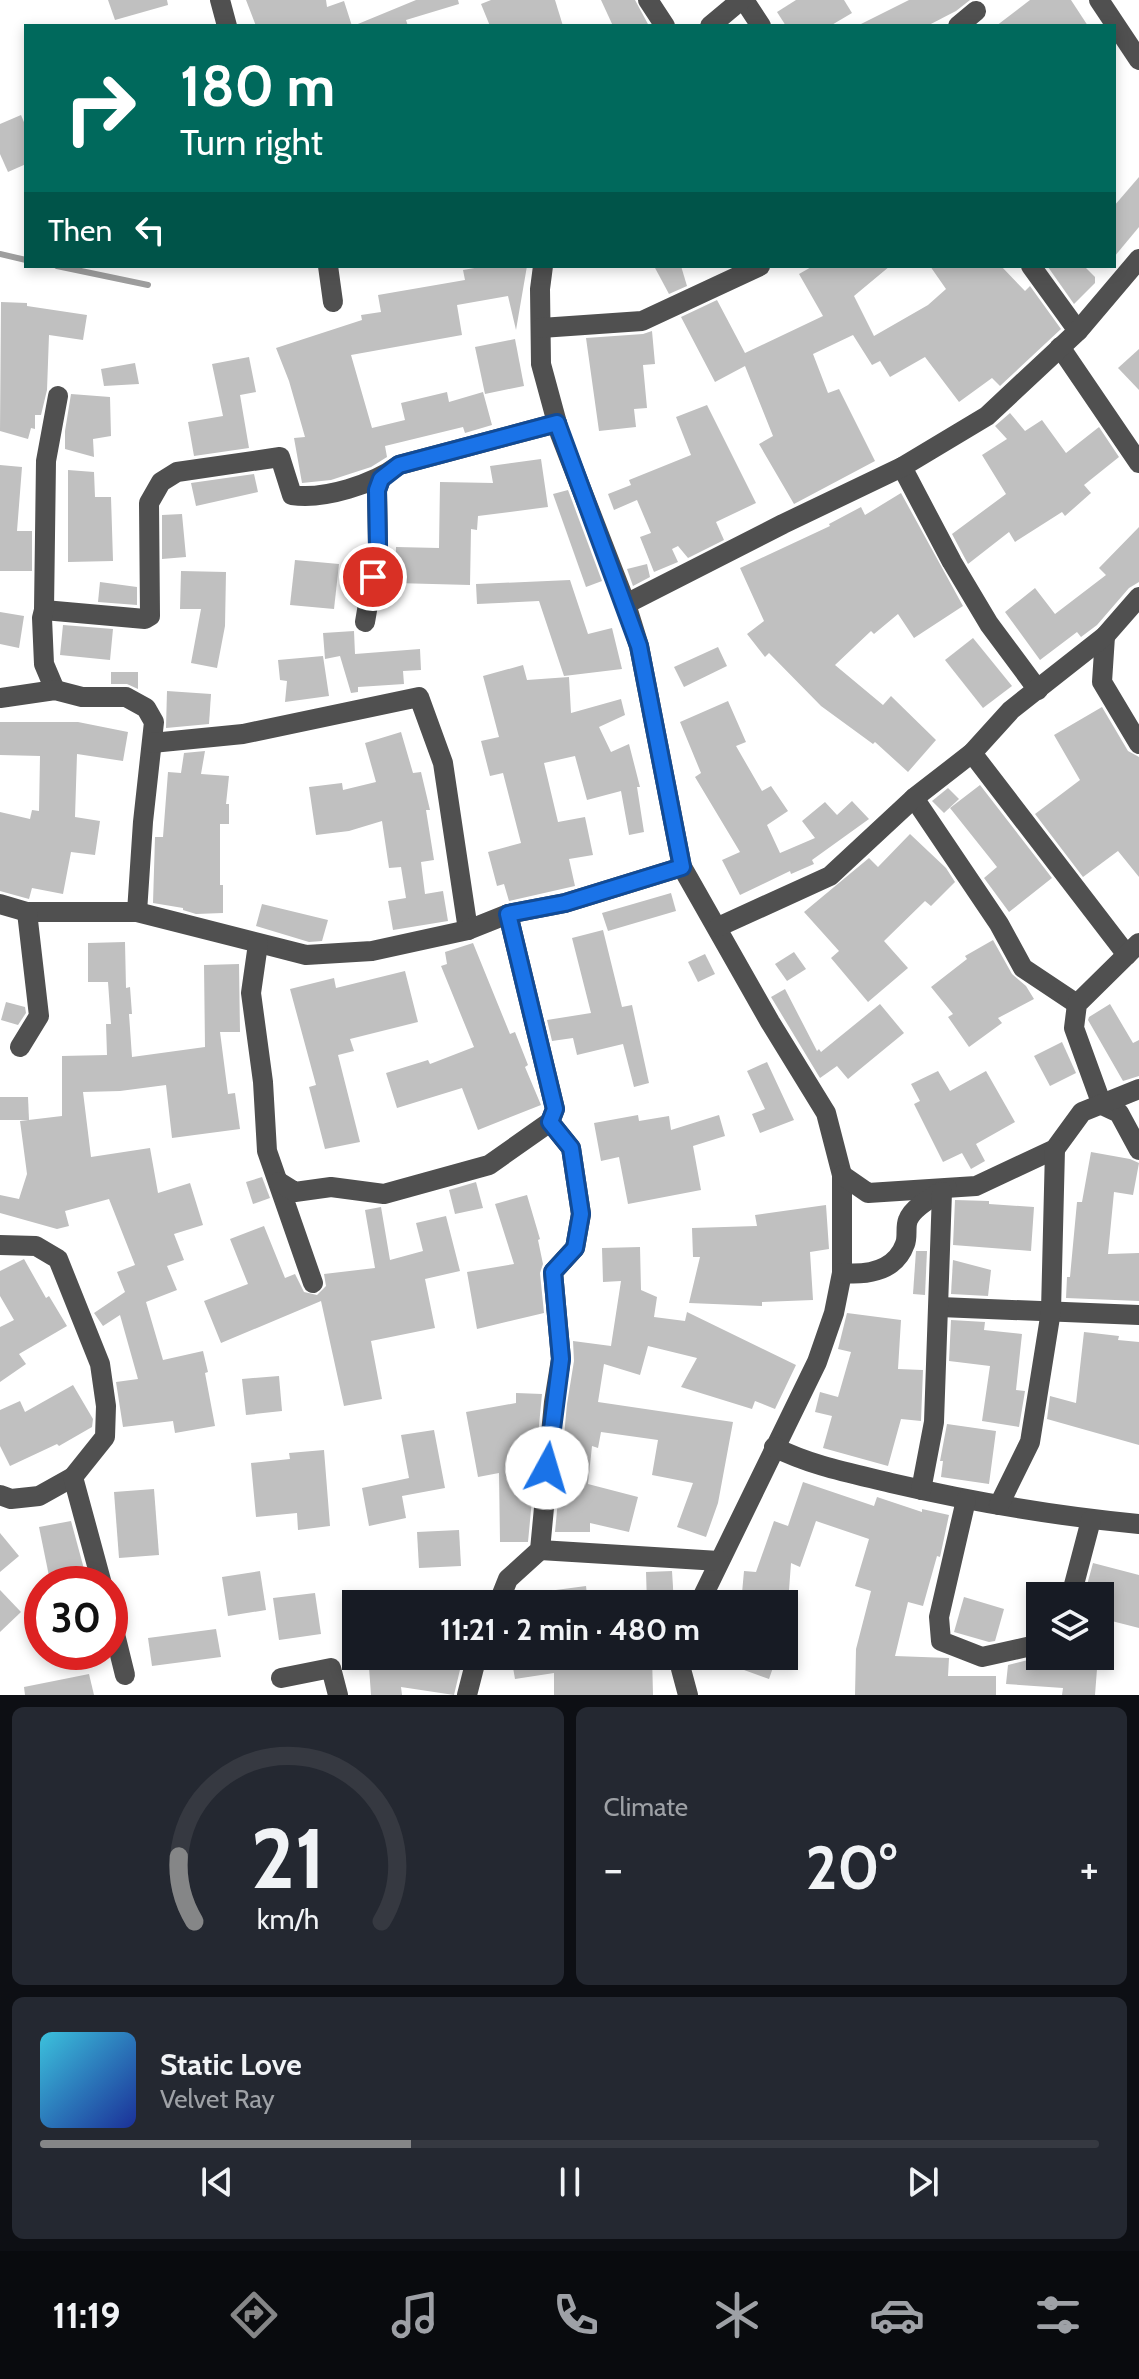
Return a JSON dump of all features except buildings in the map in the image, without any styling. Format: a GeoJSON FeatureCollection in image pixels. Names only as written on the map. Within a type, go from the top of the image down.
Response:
{"type":"FeatureCollection","features":[{"type":"Feature","properties":{"kind":"street"},"geometry":{"type":"LineString","coordinates":[[220,0],[226,24]]}},
{"type":"Feature","properties":{"kind":"street"},"geometry":{"type":"LineString","coordinates":[[648,0],[664,24]]}},
{"type":"Feature","properties":{"kind":"street"},"geometry":{"type":"LineString","coordinates":[[713,24],[743,0],[760,24]]}},
{"type":"Feature","properties":{"kind":"street"},"geometry":{"type":"LineString","coordinates":[[1099,0],[1115,24]]}},
{"type":"Feature","properties":{"kind":"street"},"geometry":{"type":"LineString","coordinates":[[960,24],[976,11]]}},
{"type":"Feature","properties":{"kind":"street"},"geometry":{"type":"LineString","coordinates":[[1116,26],[1139,60]]}},
{"type":"Feature","properties":{"kind":"street"},"geometry":{"type":"LineString","coordinates":[[626,604],[902,467],[987,416],[1078,331],[1139,259]]}},
{"type":"Feature","properties":{"kind":"street"},"geometry":{"type":"LineString","coordinates":[[328,268],[333,302]]}},
{"type":"Feature","properties":{"kind":"street"},"geometry":{"type":"LineString","coordinates":[[543,268],[541,364],[557,423],[639,646],[682,867],[826,1113],[842,1175],[842,1273],[834,1313],[817,1362],[706,1590]]}},
{"type":"Feature","properties":{"kind":"street"},"geometry":{"type":"LineString","coordinates":[[541,328],[642,321],[756,268]]}},
{"type":"Feature","properties":{"kind":"street"},"geometry":{"type":"LineString","coordinates":[[1032,268],[1078,331]]}},
{"type":"Feature","properties":{"kind":"street"},"geometry":{"type":"LineString","coordinates":[[1060,347],[1139,463]]}},
{"type":"Feature","properties":{"kind":"street"},"geometry":{"type":"LineString","coordinates":[[55,690],[44,664],[42,618],[46,461],[58,396]]}},
{"type":"Feature","properties":{"kind":"street"},"geometry":{"type":"LineString","coordinates":[[44,610],[145,619],[150,616],[149,503],[161,482],[177,472],[280,457],[292,495],[309,497],[381,479],[399,465],[557,423]]}},
{"type":"Feature","properties":{"kind":"street"},"geometry":{"type":"LineString","coordinates":[[902,467],[989,624],[1038,690]]}},
{"type":"Feature","properties":{"kind":"street"},"geometry":{"type":"LineString","coordinates":[[365,622],[378,546],[377,490],[381,479]]}},
{"type":"Feature","properties":{"kind":"street"},"geometry":{"type":"LineString","coordinates":[[718,927],[830,876],[914,798],[972,753],[1011,710],[1105,636],[1139,597]]}},
{"type":"Feature","properties":{"kind":"street"},"geometry":{"type":"LineString","coordinates":[[1105,636],[1102,682],[1139,744]]}},
{"type":"Feature","properties":{"kind":"street"},"geometry":{"type":"LineString","coordinates":[[0,698],[55,690],[82,697],[126,697],[146,708],[154,722],[137,912]]}},
{"type":"Feature","properties":{"kind":"street"},"geometry":{"type":"LineString","coordinates":[[152,743],[243,734],[419,697],[443,763],[468,930]]}},
{"type":"Feature","properties":{"kind":"street"},"geometry":{"type":"LineString","coordinates":[[972,753],[1133,949],[1077,1004],[1074,1028],[1102,1105],[1119,1113],[1139,1150]]}},
{"type":"Feature","properties":{"kind":"street"},"geometry":{"type":"LineString","coordinates":[[914,798],[999,924],[1023,968],[1077,1004]]}},
{"type":"Feature","properties":{"kind":"street"},"geometry":{"type":"LineString","coordinates":[[0,904],[27,912],[137,912],[306,955],[372,951],[468,930],[508,914],[565,903],[682,867]]}},
{"type":"Feature","properties":{"kind":"street"},"geometry":{"type":"LineString","coordinates":[[20,1047],[39,1016],[27,912]]}},
{"type":"Feature","properties":{"kind":"street"},"geometry":{"type":"LineString","coordinates":[[279,1182],[295,1192],[331,1187],[384,1194],[489,1165],[550,1122],[555,1109],[508,914]]}},
{"type":"Feature","properties":{"kind":"street"},"geometry":{"type":"LineString","coordinates":[[258,944],[251,993],[263,1082],[267,1151],[313,1283]]}},
{"type":"Feature","properties":{"kind":"street"},"geometry":{"type":"LineString","coordinates":[[842,1175],[868,1193],[976,1186],[1055,1149],[1082,1112],[1139,1089]]}},
{"type":"Feature","properties":{"kind":"street"},"geometry":{"type":"LineString","coordinates":[[504,1590],[508,1579],[540,1550],[561,1359],[553,1272],[575,1248],[581,1214],[571,1148],[550,1122]]}},
{"type":"Feature","properties":{"kind":"street"},"geometry":{"type":"LineString","coordinates":[[999,1505],[1030,1442],[1051,1311],[1055,1149]]}},
{"type":"Feature","properties":{"kind":"street"},"geometry":{"type":"LineString","coordinates":[[842,1273],[870,1274],[882,1269],[901,1252],[906,1242],[907,1220],[914,1210],[945,1189]]}},
{"type":"Feature","properties":{"kind":"street"},"geometry":{"type":"LineString","coordinates":[[921,1490],[934,1422],[945,1189]]}},
{"type":"Feature","properties":{"kind":"street"},"geometry":{"type":"LineString","coordinates":[[0,1245],[36,1246],[58,1259],[100,1364],[106,1406],[105,1437],[73,1477],[39,1496],[11,1499],[0,1495]]}},
{"type":"Feature","properties":{"kind":"street"},"geometry":{"type":"LineString","coordinates":[[940,1307],[1139,1315]]}},
{"type":"Feature","properties":{"kind":"street"},"geometry":{"type":"LineString","coordinates":[[774,1447],[805,1462],[966,1500],[1091,1520],[1139,1524]]}},
{"type":"Feature","properties":{"kind":"street"},"geometry":{"type":"LineString","coordinates":[[73,1477],[97,1566]]}},
{"type":"Feature","properties":{"kind":"street"},"geometry":{"type":"LineString","coordinates":[[966,1500],[939,1617],[941,1641],[982,1657],[1026,1647]]}},
{"type":"Feature","properties":{"kind":"street"},"geometry":{"type":"LineString","coordinates":[[1075,1582],[1091,1520]]}},
{"type":"Feature","properties":{"kind":"street"},"geometry":{"type":"LineString","coordinates":[[540,1550],[719,1561]]}},
{"type":"Feature","properties":{"kind":"street"},"geometry":{"type":"LineString","coordinates":[[281,1678],[331,1668],[338,1695]]}},
{"type":"Feature","properties":{"kind":"street"},"geometry":{"type":"LineString","coordinates":[[124,1670],[125,1675]]}},
{"type":"Feature","properties":{"kind":"street"},"geometry":{"type":"LineString","coordinates":[[467,1695],[473,1670]]}},
{"type":"Feature","properties":{"kind":"street"},"geometry":{"type":"LineString","coordinates":[[681,1670],[688,1695]]}},
{"type":"Feature","properties":{"kind":"waterway"},"geometry":{"type":"LineString","coordinates":[[0,254],[24,260]]}},
{"type":"Feature","properties":{"kind":"waterway"},"geometry":{"type":"LineString","coordinates":[[67,268],[148,285]]}},
{"type":"Feature","properties":{"kind":"route"},"geometry":{"type":"LineString","coordinates":[[373,577],[378,546],[377,490],[381,479],[399,465],[557,423],[639,646],[682,867],[565,903],[508,914],[555,1109],[550,1122],[571,1148],[581,1214],[575,1248],[553,1272],[561,1359],[547,1468]]}}]}
